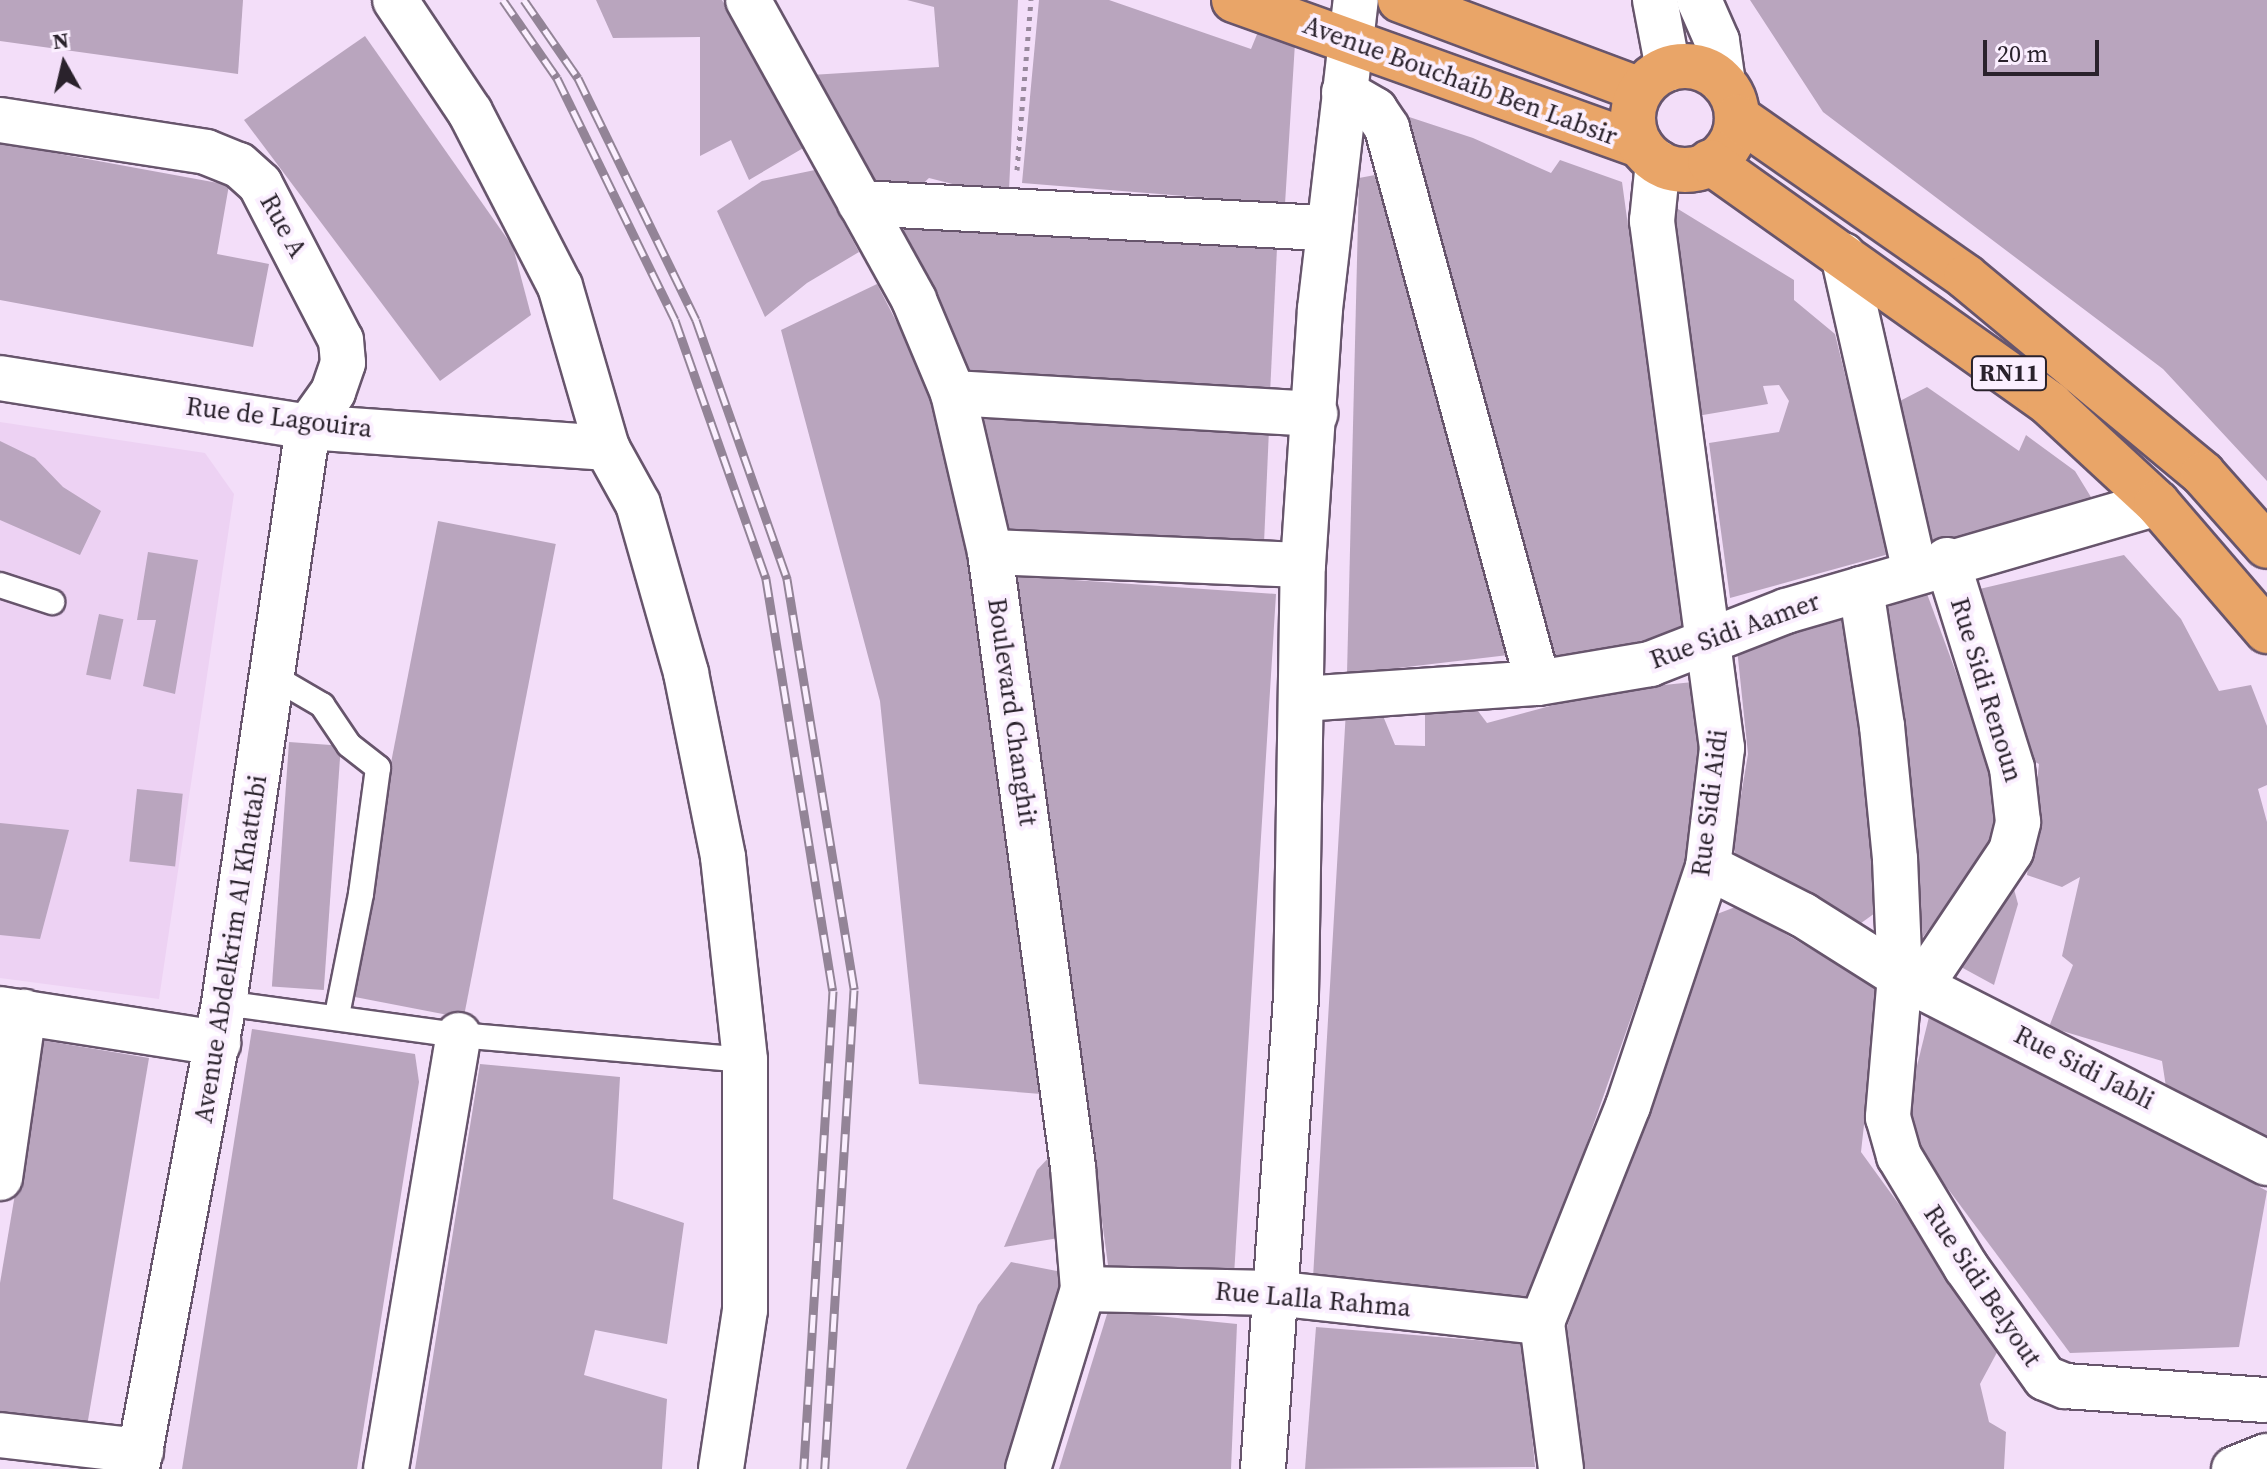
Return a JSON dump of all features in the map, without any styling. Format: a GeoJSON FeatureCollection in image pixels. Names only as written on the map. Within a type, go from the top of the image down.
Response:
{"type":"FeatureCollection","features":[{"type":"Feature","properties":{"kind":"main road","name":"Avenue Bouchaib Ben Labsir"},"geometry":{"type":"LineString","coordinates":[[1234,0],[1650,154]]}},
{"type":"Feature","properties":{"kind":"main road","name":"Avenue Bouchaib Ben Labsir"},"geometry":{"type":"LineString","coordinates":[[1400,0],[1654,79]]}},
{"type":"Feature","properties":{"kind":"main road","name":"RN11"},"geometry":{"type":"LineString","coordinates":[[1654,79],[1697,67],[1730,100],[1966,277],[2203,474],[2267,546]]}},
{"type":"Feature","properties":{"kind":"main road"},"geometry":{"type":"LineString","coordinates":[[1654,79],[1633,117],[1650,154],[1689,169],[1710,162],[1730,143],[1730,100]]}},
{"type":"Feature","properties":{"kind":"main road","name":"RN11"},"geometry":{"type":"LineString","coordinates":[[1710,162],[2050,404],[2157,503],[2267,631]]}},
{"type":"Feature","properties":{"kind":"street"},"geometry":{"type":"LineString","coordinates":[[395,0],[470,112],[560,286],[607,448],[638,504],[686,673],[723,857],[745,1060],[745,1310],[721,1469]]}},
{"type":"Feature","properties":{"kind":"street","name":"Boulevard Changhit"},"geometry":{"type":"LineString","coordinates":[[748,0],[914,300],[953,393],[990,552],[1071,1152],[1083,1289],[1028,1469]]}},
{"type":"Feature","properties":{"kind":"street"},"geometry":{"type":"LineString","coordinates":[[1263,1469],[1296,995],[1303,565],[1328,228],[1356,0]]}},
{"type":"Feature","properties":{"kind":"street"},"geometry":{"type":"LineString","coordinates":[[1654,79],[1655,0]]}},
{"type":"Feature","properties":{"kind":"street"},"geometry":{"type":"LineString","coordinates":[[1699,0],[1717,41],[1730,100]]}},
{"type":"Feature","properties":{"kind":"street"},"geometry":{"type":"LineString","coordinates":[[1344,92],[1375,110],[1387,128],[1538,683]]}},
{"type":"Feature","properties":{"kind":"street","name":"Rue A"},"geometry":{"type":"LineString","coordinates":[[0,120],[206,152],[239,165],[260,184],[341,340],[343,363],[333,392],[308,427]]}},
{"type":"Feature","properties":{"kind":"street","name":"Rue Sidi Aidi"},"geometry":{"type":"LineString","coordinates":[[1561,1469],[1542,1322],[1628,1106],[1708,867],[1722,748],[1652,221],[1650,154]]}},
{"type":"Feature","properties":{"kind":"street"},"geometry":{"type":"LineString","coordinates":[[860,203],[1328,228]]}},
{"type":"Feature","properties":{"kind":"street","name":"Rue Sidi Renoun"},"geometry":{"type":"LineString","coordinates":[[1843,255],[1931,566],[2012,768],[2018,822],[2011,851],[1911,980]]}},
{"type":"Feature","properties":{"kind":"street","name":"Rue de Lagouira"},"geometry":{"type":"LineString","coordinates":[[0,378],[308,427],[607,448]]}},
{"type":"Feature","properties":{"kind":"street"},"geometry":{"type":"LineString","coordinates":[[953,393],[1315,414]]}},
{"type":"Feature","properties":{"kind":"street","name":"Avenue Abdelkrim Al Khattabi"},"geometry":{"type":"LineString","coordinates":[[139,1460],[221,1023],[274,677],[308,427]]}},
{"type":"Feature","properties":{"kind":"street","name":"Rue Sidi Aamer"},"geometry":{"type":"LineString","coordinates":[[1302,699],[1538,683],[1650,664],[1758,620],[1931,566],[2157,503]]}},
{"type":"Feature","properties":{"kind":"street"},"geometry":{"type":"LineString","coordinates":[[990,552],[1303,565]]}},
{"type":"Feature","properties":{"kind":"street"},"geometry":{"type":"LineString","coordinates":[[1861,589],[1884,741],[1911,980]]}},
{"type":"Feature","properties":{"kind":"street","name":"Rue Sidi Jabli"},"geometry":{"type":"LineString","coordinates":[[1708,867],[1803,915],[1911,980],[2267,1163]]}},
{"type":"Feature","properties":{"kind":"street","name":"Rue Sidi Belyout"},"geometry":{"type":"LineString","coordinates":[[1911,980],[1888,1090],[1891,1136],[1922,1198],[2045,1378],[2065,1386],[2267,1400]]}},
{"type":"Feature","properties":{"kind":"street"},"geometry":{"type":"LineString","coordinates":[[0,1178],[12,1011],[221,1023]]}},
{"type":"Feature","properties":{"kind":"street"},"geometry":{"type":"LineString","coordinates":[[386,1469],[459,1035]]}},
{"type":"Feature","properties":{"kind":"street","name":"Rue Lalla Rahma"},"geometry":{"type":"LineString","coordinates":[[1083,1289],[1273,1293],[1542,1322]]}},
{"type":"Feature","properties":{"kind":"street"},"geometry":{"type":"LineString","coordinates":[[0,1435],[139,1460]]}},
{"type":"Feature","properties":{"kind":"street"},"geometry":{"type":"LineString","coordinates":[[2234,1469],[2267,1456]]}},
{"type":"Feature","properties":{"kind":"lane"},"geometry":{"type":"LineString","coordinates":[[0,585],[52,602]]}},
{"type":"Feature","properties":{"kind":"lane"},"geometry":{"type":"LineString","coordinates":[[274,677],[322,705],[349,745],[378,768],[361,894],[337,1015]]}},
{"type":"Feature","properties":{"kind":"lane"},"geometry":{"type":"LineString","coordinates":[[221,1023],[337,1015],[459,1035],[745,1060]]}},
{"type":"Feature","properties":{"kind":"path"},"geometry":{"type":"LineString","coordinates":[[1014,209],[1031,0]]}},
{"type":"Feature","properties":{"kind":"shaded area"},"geometry":{"type":"Polygon","coordinates":[[[0,422],[205,453],[234,494],[159,999],[0,978],[0,422]]]}},
{"type":"Feature","properties":{"kind":"building"},"geometry":{"type":"Polygon","coordinates":[[[0,0],[243,0],[238,74],[0,41],[0,0]]]}},
{"type":"Feature","properties":{"kind":"building"},"geometry":{"type":"Polygon","coordinates":[[[596,0],[722,0],[805,147],[749,180],[731,140],[700,156],[700,37],[613,38],[596,0]]]}},
{"type":"Feature","properties":{"kind":"building"},"geometry":{"type":"Polygon","coordinates":[[[907,0],[1018,0],[1009,190],[972,189],[929,178],[917,189],[871,188],[811,75],[939,67],[934,7],[907,0]]]}},
{"type":"Feature","properties":{"kind":"building"},"geometry":{"type":"Polygon","coordinates":[[[1039,0],[1109,0],[1251,49],[1262,22],[1295,43],[1285,204],[1022,183],[1039,0]]]}},
{"type":"Feature","properties":{"kind":"building"},"geometry":{"type":"Polygon","coordinates":[[[1750,0],[2267,0],[2267,481],[2163,369],[1823,112],[1750,0]]]}},
{"type":"Feature","properties":{"kind":"building"},"geometry":{"type":"Polygon","coordinates":[[[365,36],[513,247],[531,315],[440,381],[244,120],[365,36]]]}},
{"type":"Feature","properties":{"kind":"building"},"geometry":{"type":"Polygon","coordinates":[[[1400,114],[1473,138],[1551,173],[1560,160],[1622,182],[1684,631],[1556,660],[1446,297],[1400,114]]]}},
{"type":"Feature","properties":{"kind":"building"},"geometry":{"type":"Polygon","coordinates":[[[0,143],[229,185],[217,254],[269,264],[253,347],[0,300],[0,143]]]}},
{"type":"Feature","properties":{"kind":"building"},"geometry":{"type":"Polygon","coordinates":[[[815,170],[859,252],[807,283],[765,317],[717,211],[762,181],[815,170]]]}},
{"type":"Feature","properties":{"kind":"building"},"geometry":{"type":"Polygon","coordinates":[[[1375,175],[1517,654],[1347,674],[1359,178],[1375,175]]]}},
{"type":"Feature","properties":{"kind":"building"},"geometry":{"type":"Polygon","coordinates":[[[1678,209],[1794,280],[1794,300],[1835,334],[1889,554],[1730,598],[1709,443],[1779,432],[1789,401],[1779,385],[1763,386],[1768,404],[1691,417],[1660,210],[1678,209]]]}},
{"type":"Feature","properties":{"kind":"building"},"geometry":{"type":"Polygon","coordinates":[[[906,220],[1277,248],[1270,394],[961,377],[899,246],[906,220]]]}},
{"type":"Feature","properties":{"kind":"building"},"geometry":{"type":"Polygon","coordinates":[[[877,284],[948,422],[1041,1094],[919,1084],[880,701],[781,330],[877,284]]]}},
{"type":"Feature","properties":{"kind":"building"},"geometry":{"type":"Polygon","coordinates":[[[1927,387],[2019,451],[2026,435],[2075,471],[2094,502],[1931,552],[1896,403],[1927,387]]]}},
{"type":"Feature","properties":{"kind":"building"},"geometry":{"type":"Polygon","coordinates":[[[974,412],[1269,429],[1264,543],[1006,530],[974,412]]]}},
{"type":"Feature","properties":{"kind":"building"},"geometry":{"type":"Polygon","coordinates":[[[0,441],[35,458],[63,487],[101,511],[80,555],[0,520],[0,441]]]}},
{"type":"Feature","properties":{"kind":"building"},"geometry":{"type":"Polygon","coordinates":[[[438,521],[556,544],[464,1018],[346,995],[438,521]]]}},
{"type":"Feature","properties":{"kind":"building"},"geometry":{"type":"Polygon","coordinates":[[[148,552],[198,560],[175,694],[143,686],[156,620],[137,620],[148,552]]]}},
{"type":"Feature","properties":{"kind":"building"},"geometry":{"type":"Polygon","coordinates":[[[2124,555],[2181,619],[2219,691],[2251,685],[2267,726],[2267,785],[2258,789],[2267,822],[2267,1137],[2260,1140],[2166,1087],[2162,1061],[2049,1027],[2073,965],[2062,956],[2080,877],[2062,887],[2027,875],[2039,764],[2026,757],[1971,591],[2124,555]]]}},
{"type":"Feature","properties":{"kind":"building"},"geometry":{"type":"Polygon","coordinates":[[[1015,576],[1276,594],[1234,1275],[1108,1265],[1015,576]]]}},
{"type":"Feature","properties":{"kind":"building"},"geometry":{"type":"Polygon","coordinates":[[[1926,591],[1997,784],[1999,835],[1923,937],[1886,608],[1926,591]]]}},
{"type":"Feature","properties":{"kind":"building"},"geometry":{"type":"Polygon","coordinates":[[[1846,610],[1882,908],[1857,926],[1738,864],[1733,844],[1748,754],[1736,639],[1846,610]]]}},
{"type":"Feature","properties":{"kind":"building"},"geometry":{"type":"Polygon","coordinates":[[[99,614],[123,619],[111,680],[86,675],[99,614]]]}},
{"type":"Feature","properties":{"kind":"building"},"geometry":{"type":"Polygon","coordinates":[[[1693,682],[1700,741],[1684,867],[1531,1302],[1313,1278],[1346,710],[1381,711],[1395,745],[1425,746],[1425,712],[1475,707],[1487,723],[1606,691],[1693,682]]]}},
{"type":"Feature","properties":{"kind":"building"},"geometry":{"type":"Polygon","coordinates":[[[289,742],[341,746],[324,990],[272,986],[289,742]]]}},
{"type":"Feature","properties":{"kind":"building"},"geometry":{"type":"Polygon","coordinates":[[[137,789],[183,794],[175,866],[129,862],[137,789]]]}},
{"type":"Feature","properties":{"kind":"building"},"geometry":{"type":"Polygon","coordinates":[[[0,823],[69,830],[40,939],[0,935],[0,823]]]}},
{"type":"Feature","properties":{"kind":"building"},"geometry":{"type":"Polygon","coordinates":[[[2011,878],[2018,904],[1994,985],[1961,967],[1960,935],[2011,878]]]}},
{"type":"Feature","properties":{"kind":"building"},"geometry":{"type":"Polygon","coordinates":[[[1738,906],[1879,989],[1861,1152],[2001,1345],[1980,1384],[1989,1422],[2006,1432],[2004,1469],[1579,1469],[1564,1335],[1717,914],[1738,906]]]}},
{"type":"Feature","properties":{"kind":"building"},"geometry":{"type":"Polygon","coordinates":[[[1943,1015],[2267,1191],[2239,1347],[2070,1353],[1902,1127],[1929,1017],[1943,1015]]]}},
{"type":"Feature","properties":{"kind":"building"},"geometry":{"type":"Polygon","coordinates":[[[252,1029],[415,1054],[419,1082],[357,1469],[182,1469],[252,1029]]]}},
{"type":"Feature","properties":{"kind":"building"},"geometry":{"type":"Polygon","coordinates":[[[41,1040],[149,1058],[85,1438],[0,1424],[0,1283],[41,1040]]]}},
{"type":"Feature","properties":{"kind":"building"},"geometry":{"type":"Polygon","coordinates":[[[480,1064],[620,1077],[613,1199],[684,1223],[667,1344],[595,1330],[584,1375],[667,1399],[662,1469],[415,1469],[480,1064]]]}},
{"type":"Feature","properties":{"kind":"building"},"geometry":{"type":"Polygon","coordinates":[[[1053,1153],[1065,1237],[1004,1247],[1037,1170],[1053,1153]]]}},
{"type":"Feature","properties":{"kind":"building"},"geometry":{"type":"Polygon","coordinates":[[[1011,1262],[1067,1273],[1008,1469],[906,1469],[978,1305],[1011,1262]]]}},
{"type":"Feature","properties":{"kind":"building"},"geometry":{"type":"Polygon","coordinates":[[[1108,1311],[1237,1324],[1231,1469],[1059,1469],[1108,1311]]]}},
{"type":"Feature","properties":{"kind":"building"},"geometry":{"type":"Polygon","coordinates":[[[1316,1327],[1524,1344],[1535,1467],[1305,1469],[1316,1327]]]}},
{"type":"Feature","properties":{"kind":"railway"},"geometry":{"type":"LineString","coordinates":[[503,0],[557,78],[675,320],[766,579],[833,991],[804,1469]]}},
{"type":"Feature","properties":{"kind":"railway"},"geometry":{"type":"LineString","coordinates":[[524,0],[578,78],[696,320],[787,579],[854,990],[825,1469]]}}]}
